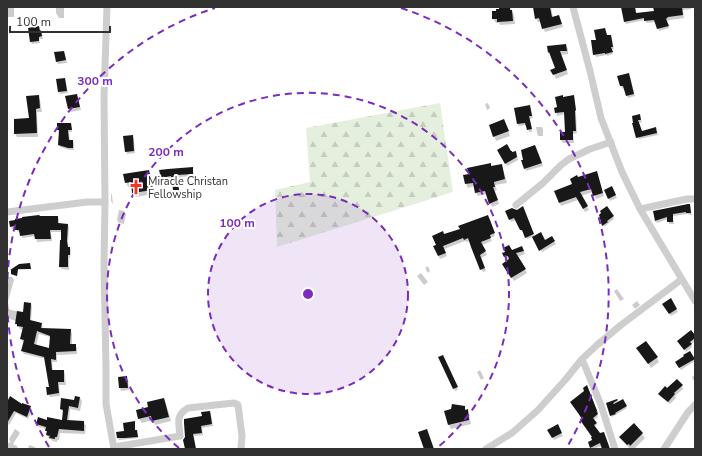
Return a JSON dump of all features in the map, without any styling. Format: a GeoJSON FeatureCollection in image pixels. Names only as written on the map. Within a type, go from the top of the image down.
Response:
{"type":"FeatureCollection","features":[{"type":"Feature","properties":{"kind":"street"},"geometry":{"type":"LineString","coordinates":[[107,7],[104,97],[106,404],[114,448],[180,436],[179,417],[182,412],[188,408],[234,403],[238,405],[242,449]]}},
{"type":"Feature","properties":{"kind":"street"},"geometry":{"type":"LineString","coordinates":[[573,7],[601,118],[622,172],[640,209],[695,301]]}},
{"type":"Feature","properties":{"kind":"street"},"geometry":{"type":"LineString","coordinates":[[516,205],[569,159],[590,149],[611,142]]}},
{"type":"Feature","properties":{"kind":"street"},"geometry":{"type":"LineString","coordinates":[[640,209],[687,199],[695,199]]}},
{"type":"Feature","properties":{"kind":"street"},"geometry":{"type":"LineString","coordinates":[[7,212],[87,202],[105,202]]}},
{"type":"Feature","properties":{"kind":"street"},"geometry":{"type":"LineString","coordinates":[[486,449],[512,432],[538,410],[582,359],[621,325],[682,279]]}},
{"type":"Feature","properties":{"kind":"street"},"geometry":{"type":"LineString","coordinates":[[582,359],[601,404],[615,449]]}},
{"type":"Feature","properties":{"kind":"street"},"geometry":{"type":"LineString","coordinates":[[664,449],[688,412],[695,405]]}},
{"type":"Feature","properties":{"kind":"green space"},"geometry":{"type":"Polygon","coordinates":[[[440,103],[453,192],[277,247],[275,190],[310,182],[306,128],[440,103]]]}},
{"type":"Feature","properties":{"kind":"building"},"geometry":{"type":"Polygon","coordinates":[[[499,7],[510,7],[510,10],[512,10],[513,21],[497,22],[497,19],[492,19],[492,11],[496,11],[499,7]]]}},
{"type":"Feature","properties":{"kind":"building"},"geometry":{"type":"Polygon","coordinates":[[[533,7],[550,7],[552,17],[559,15],[562,24],[542,29],[539,18],[535,19],[533,7]]]}},
{"type":"Feature","properties":{"kind":"building"},"geometry":{"type":"Polygon","coordinates":[[[621,7],[635,7],[636,13],[654,11],[653,7],[682,7],[683,15],[668,17],[666,19],[669,26],[657,29],[654,20],[644,21],[644,18],[624,22],[621,7]]]}},
{"type":"Feature","properties":{"kind":"building"},"geometry":{"type":"Polygon","coordinates":[[[39,26],[42,36],[39,37],[39,41],[30,42],[28,28],[39,26]]]}},
{"type":"Feature","properties":{"kind":"building"},"geometry":{"type":"Polygon","coordinates":[[[605,28],[607,35],[611,35],[613,47],[611,47],[613,52],[593,55],[591,40],[596,40],[594,30],[605,28]]]}},
{"type":"Feature","properties":{"kind":"building"},"geometry":{"type":"Polygon","coordinates":[[[566,44],[567,51],[560,51],[567,70],[553,75],[550,70],[555,68],[549,52],[548,53],[547,46],[566,44]]]}},
{"type":"Feature","properties":{"kind":"building"},"geometry":{"type":"Polygon","coordinates":[[[64,51],[66,60],[56,62],[54,52],[64,51]]]}},
{"type":"Feature","properties":{"kind":"building"},"geometry":{"type":"Polygon","coordinates":[[[629,73],[634,94],[626,96],[623,86],[620,86],[617,76],[629,73]]]}},
{"type":"Feature","properties":{"kind":"building"},"geometry":{"type":"Polygon","coordinates":[[[65,78],[67,91],[58,92],[56,79],[65,78]]]}},
{"type":"Feature","properties":{"kind":"building"},"geometry":{"type":"Polygon","coordinates":[[[77,94],[80,107],[68,109],[65,96],[77,94]]]}},
{"type":"Feature","properties":{"kind":"building"},"geometry":{"type":"Polygon","coordinates":[[[39,95],[40,108],[36,109],[37,133],[14,134],[14,119],[29,118],[26,96],[39,95]]]}},
{"type":"Feature","properties":{"kind":"building"},"geometry":{"type":"Polygon","coordinates":[[[563,95],[563,97],[574,95],[576,131],[573,131],[573,140],[560,140],[560,132],[565,132],[564,112],[555,113],[554,108],[557,107],[555,97],[563,95]]]}},
{"type":"Feature","properties":{"kind":"building"},"geometry":{"type":"Polygon","coordinates":[[[530,105],[532,116],[529,116],[532,129],[527,130],[525,123],[517,124],[514,108],[530,105]]]}},
{"type":"Feature","properties":{"kind":"building"},"geometry":{"type":"Polygon","coordinates":[[[640,114],[641,120],[638,120],[642,131],[656,127],[657,133],[636,138],[632,123],[632,116],[640,114]]]}},
{"type":"Feature","properties":{"kind":"building"},"geometry":{"type":"Polygon","coordinates":[[[504,119],[509,131],[493,137],[489,125],[504,119]]]}},
{"type":"Feature","properties":{"kind":"building"},"geometry":{"type":"Polygon","coordinates":[[[57,123],[71,123],[72,130],[68,130],[69,140],[73,140],[73,148],[58,145],[59,130],[57,130],[57,123]]]}},
{"type":"Feature","properties":{"kind":"building"},"geometry":{"type":"Polygon","coordinates":[[[133,135],[134,151],[125,152],[123,136],[133,135]]]}},
{"type":"Feature","properties":{"kind":"building"},"geometry":{"type":"Polygon","coordinates":[[[507,144],[512,152],[516,151],[517,157],[505,164],[497,150],[507,144]]]}},
{"type":"Feature","properties":{"kind":"building"},"geometry":{"type":"Polygon","coordinates":[[[535,145],[542,163],[524,169],[521,160],[523,160],[521,150],[535,145]]]}},
{"type":"Feature","properties":{"kind":"building"},"geometry":{"type":"Polygon","coordinates":[[[491,163],[491,166],[502,164],[505,179],[494,182],[495,187],[493,187],[498,200],[489,204],[485,191],[475,193],[473,183],[465,184],[463,175],[469,174],[467,168],[491,163]]]}},
{"type":"Feature","properties":{"kind":"building"},"geometry":{"type":"Polygon","coordinates":[[[193,167],[193,174],[177,175],[179,190],[173,190],[171,176],[161,178],[159,170],[168,169],[193,167]]]}},
{"type":"Feature","properties":{"kind":"building"},"geometry":{"type":"Polygon","coordinates":[[[149,170],[153,190],[132,193],[131,182],[125,183],[123,174],[149,170]]]}},
{"type":"Feature","properties":{"kind":"building"},"geometry":{"type":"Polygon","coordinates":[[[597,171],[603,193],[593,196],[591,189],[580,192],[588,206],[583,209],[576,197],[559,203],[554,191],[572,184],[570,179],[577,175],[578,177],[597,171]]]}},
{"type":"Feature","properties":{"kind":"building"},"geometry":{"type":"Polygon","coordinates":[[[612,186],[616,195],[608,199],[604,190],[612,186]]]}},
{"type":"Feature","properties":{"kind":"building"},"geometry":{"type":"Polygon","coordinates":[[[690,204],[691,213],[686,212],[673,214],[673,222],[667,222],[667,217],[655,221],[653,211],[690,204]]]}},
{"type":"Feature","properties":{"kind":"building"},"geometry":{"type":"Polygon","coordinates":[[[523,206],[534,234],[525,238],[522,230],[520,230],[514,218],[509,220],[505,211],[512,208],[517,210],[523,206]]]}},
{"type":"Feature","properties":{"kind":"building"},"geometry":{"type":"Polygon","coordinates":[[[607,206],[614,216],[602,226],[599,215],[601,213],[600,211],[607,206]]]}},
{"type":"Feature","properties":{"kind":"building"},"geometry":{"type":"Polygon","coordinates":[[[39,215],[58,216],[58,223],[68,224],[67,241],[68,247],[70,247],[70,255],[68,255],[68,267],[59,267],[61,230],[50,230],[51,239],[35,239],[34,234],[20,236],[19,230],[15,230],[15,226],[10,227],[9,221],[22,217],[39,215]]]}},
{"type":"Feature","properties":{"kind":"building"},"geometry":{"type":"Polygon","coordinates":[[[488,215],[495,233],[490,235],[491,238],[481,242],[486,251],[480,255],[485,268],[480,270],[468,238],[464,240],[463,238],[443,246],[446,253],[438,256],[433,246],[436,245],[432,236],[443,231],[444,234],[460,229],[458,226],[488,215]]]}},
{"type":"Feature","properties":{"kind":"building"},"geometry":{"type":"Polygon","coordinates":[[[541,232],[545,240],[552,236],[555,241],[539,251],[532,237],[541,232]]]}},
{"type":"Feature","properties":{"kind":"building"},"geometry":{"type":"Polygon","coordinates":[[[509,245],[512,250],[522,246],[524,251],[516,253],[526,269],[511,278],[502,264],[509,259],[508,256],[504,257],[502,253],[505,252],[503,248],[509,245]]]}},
{"type":"Feature","properties":{"kind":"building"},"geometry":{"type":"Polygon","coordinates":[[[30,263],[31,269],[18,269],[17,276],[11,274],[10,270],[19,264],[30,263]]]}},
{"type":"Feature","properties":{"kind":"building"},"geometry":{"type":"Polygon","coordinates":[[[671,298],[677,309],[669,314],[662,304],[671,298]]]}},
{"type":"Feature","properties":{"kind":"building"},"geometry":{"type":"Polygon","coordinates":[[[24,302],[31,303],[30,320],[42,323],[41,328],[71,329],[70,344],[76,344],[76,351],[56,352],[56,360],[51,359],[52,370],[64,370],[64,382],[58,382],[59,393],[47,395],[46,387],[49,387],[44,357],[21,351],[24,340],[20,339],[23,327],[15,324],[17,311],[23,312],[24,302]],[[37,331],[34,344],[49,348],[50,336],[37,331]]]}},
{"type":"Feature","properties":{"kind":"building"},"geometry":{"type":"Polygon","coordinates":[[[691,330],[695,335],[695,338],[690,342],[692,344],[684,350],[677,341],[691,330]]]}},
{"type":"Feature","properties":{"kind":"building"},"geometry":{"type":"Polygon","coordinates":[[[646,341],[658,357],[648,364],[636,348],[646,341]]]}},
{"type":"Feature","properties":{"kind":"building"},"geometry":{"type":"Polygon","coordinates":[[[690,351],[695,359],[679,368],[675,362],[690,351]]]}},
{"type":"Feature","properties":{"kind":"building"},"geometry":{"type":"Polygon","coordinates":[[[443,355],[458,387],[453,389],[438,357],[443,355]]]}},
{"type":"Feature","properties":{"kind":"building"},"geometry":{"type":"Polygon","coordinates":[[[127,376],[128,388],[119,388],[118,377],[127,376]]]}},
{"type":"Feature","properties":{"kind":"building"},"geometry":{"type":"Polygon","coordinates":[[[677,379],[683,385],[674,393],[675,394],[668,402],[658,394],[665,386],[667,388],[677,379]]]}},
{"type":"Feature","properties":{"kind":"building"},"geometry":{"type":"Polygon","coordinates":[[[587,385],[598,413],[596,410],[598,414],[593,418],[597,423],[594,425],[600,433],[604,432],[610,449],[602,449],[600,443],[590,448],[588,442],[592,440],[592,437],[570,402],[584,391],[583,388],[587,385]]]}},
{"type":"Feature","properties":{"kind":"building"},"geometry":{"type":"Polygon","coordinates":[[[10,396],[22,404],[31,406],[27,417],[14,411],[7,423],[7,402],[10,396]]]}},
{"type":"Feature","properties":{"kind":"building"},"geometry":{"type":"Polygon","coordinates":[[[75,396],[80,397],[78,408],[69,406],[67,420],[84,421],[84,431],[59,429],[55,439],[49,438],[50,436],[46,435],[46,427],[36,424],[38,417],[47,420],[47,417],[62,420],[63,410],[60,409],[61,398],[74,400],[75,396]]]}},
{"type":"Feature","properties":{"kind":"building"},"geometry":{"type":"Polygon","coordinates":[[[164,398],[169,417],[152,421],[151,416],[138,419],[136,410],[148,407],[147,402],[164,398]]]}},
{"type":"Feature","properties":{"kind":"building"},"geometry":{"type":"Polygon","coordinates":[[[617,399],[618,400],[613,403],[614,404],[623,399],[627,406],[615,413],[616,414],[610,416],[606,403],[617,399]]]}},
{"type":"Feature","properties":{"kind":"building"},"geometry":{"type":"Polygon","coordinates":[[[452,404],[465,406],[465,410],[468,409],[469,420],[448,425],[444,411],[451,409],[452,404]]]}},
{"type":"Feature","properties":{"kind":"building"},"geometry":{"type":"Polygon","coordinates":[[[210,411],[212,424],[201,426],[202,433],[193,434],[196,449],[185,449],[183,440],[185,437],[184,419],[202,416],[201,412],[210,411]]]}},
{"type":"Feature","properties":{"kind":"building"},"geometry":{"type":"Polygon","coordinates":[[[135,421],[135,430],[137,430],[138,437],[117,438],[116,432],[124,431],[123,423],[135,421]]]}},
{"type":"Feature","properties":{"kind":"building"},"geometry":{"type":"Polygon","coordinates":[[[634,423],[643,433],[630,446],[619,437],[634,423]]]}},
{"type":"Feature","properties":{"kind":"building"},"geometry":{"type":"Polygon","coordinates":[[[558,424],[562,433],[552,438],[547,430],[558,424]]]}},
{"type":"Feature","properties":{"kind":"building"},"geometry":{"type":"Polygon","coordinates":[[[427,429],[434,449],[424,449],[418,432],[427,429]]]}},
{"type":"Feature","properties":{"kind":"place","name":"Miracle Christan Fellowship"},"geometry":{"type":"Point","coordinates":[136,187]}}]}
